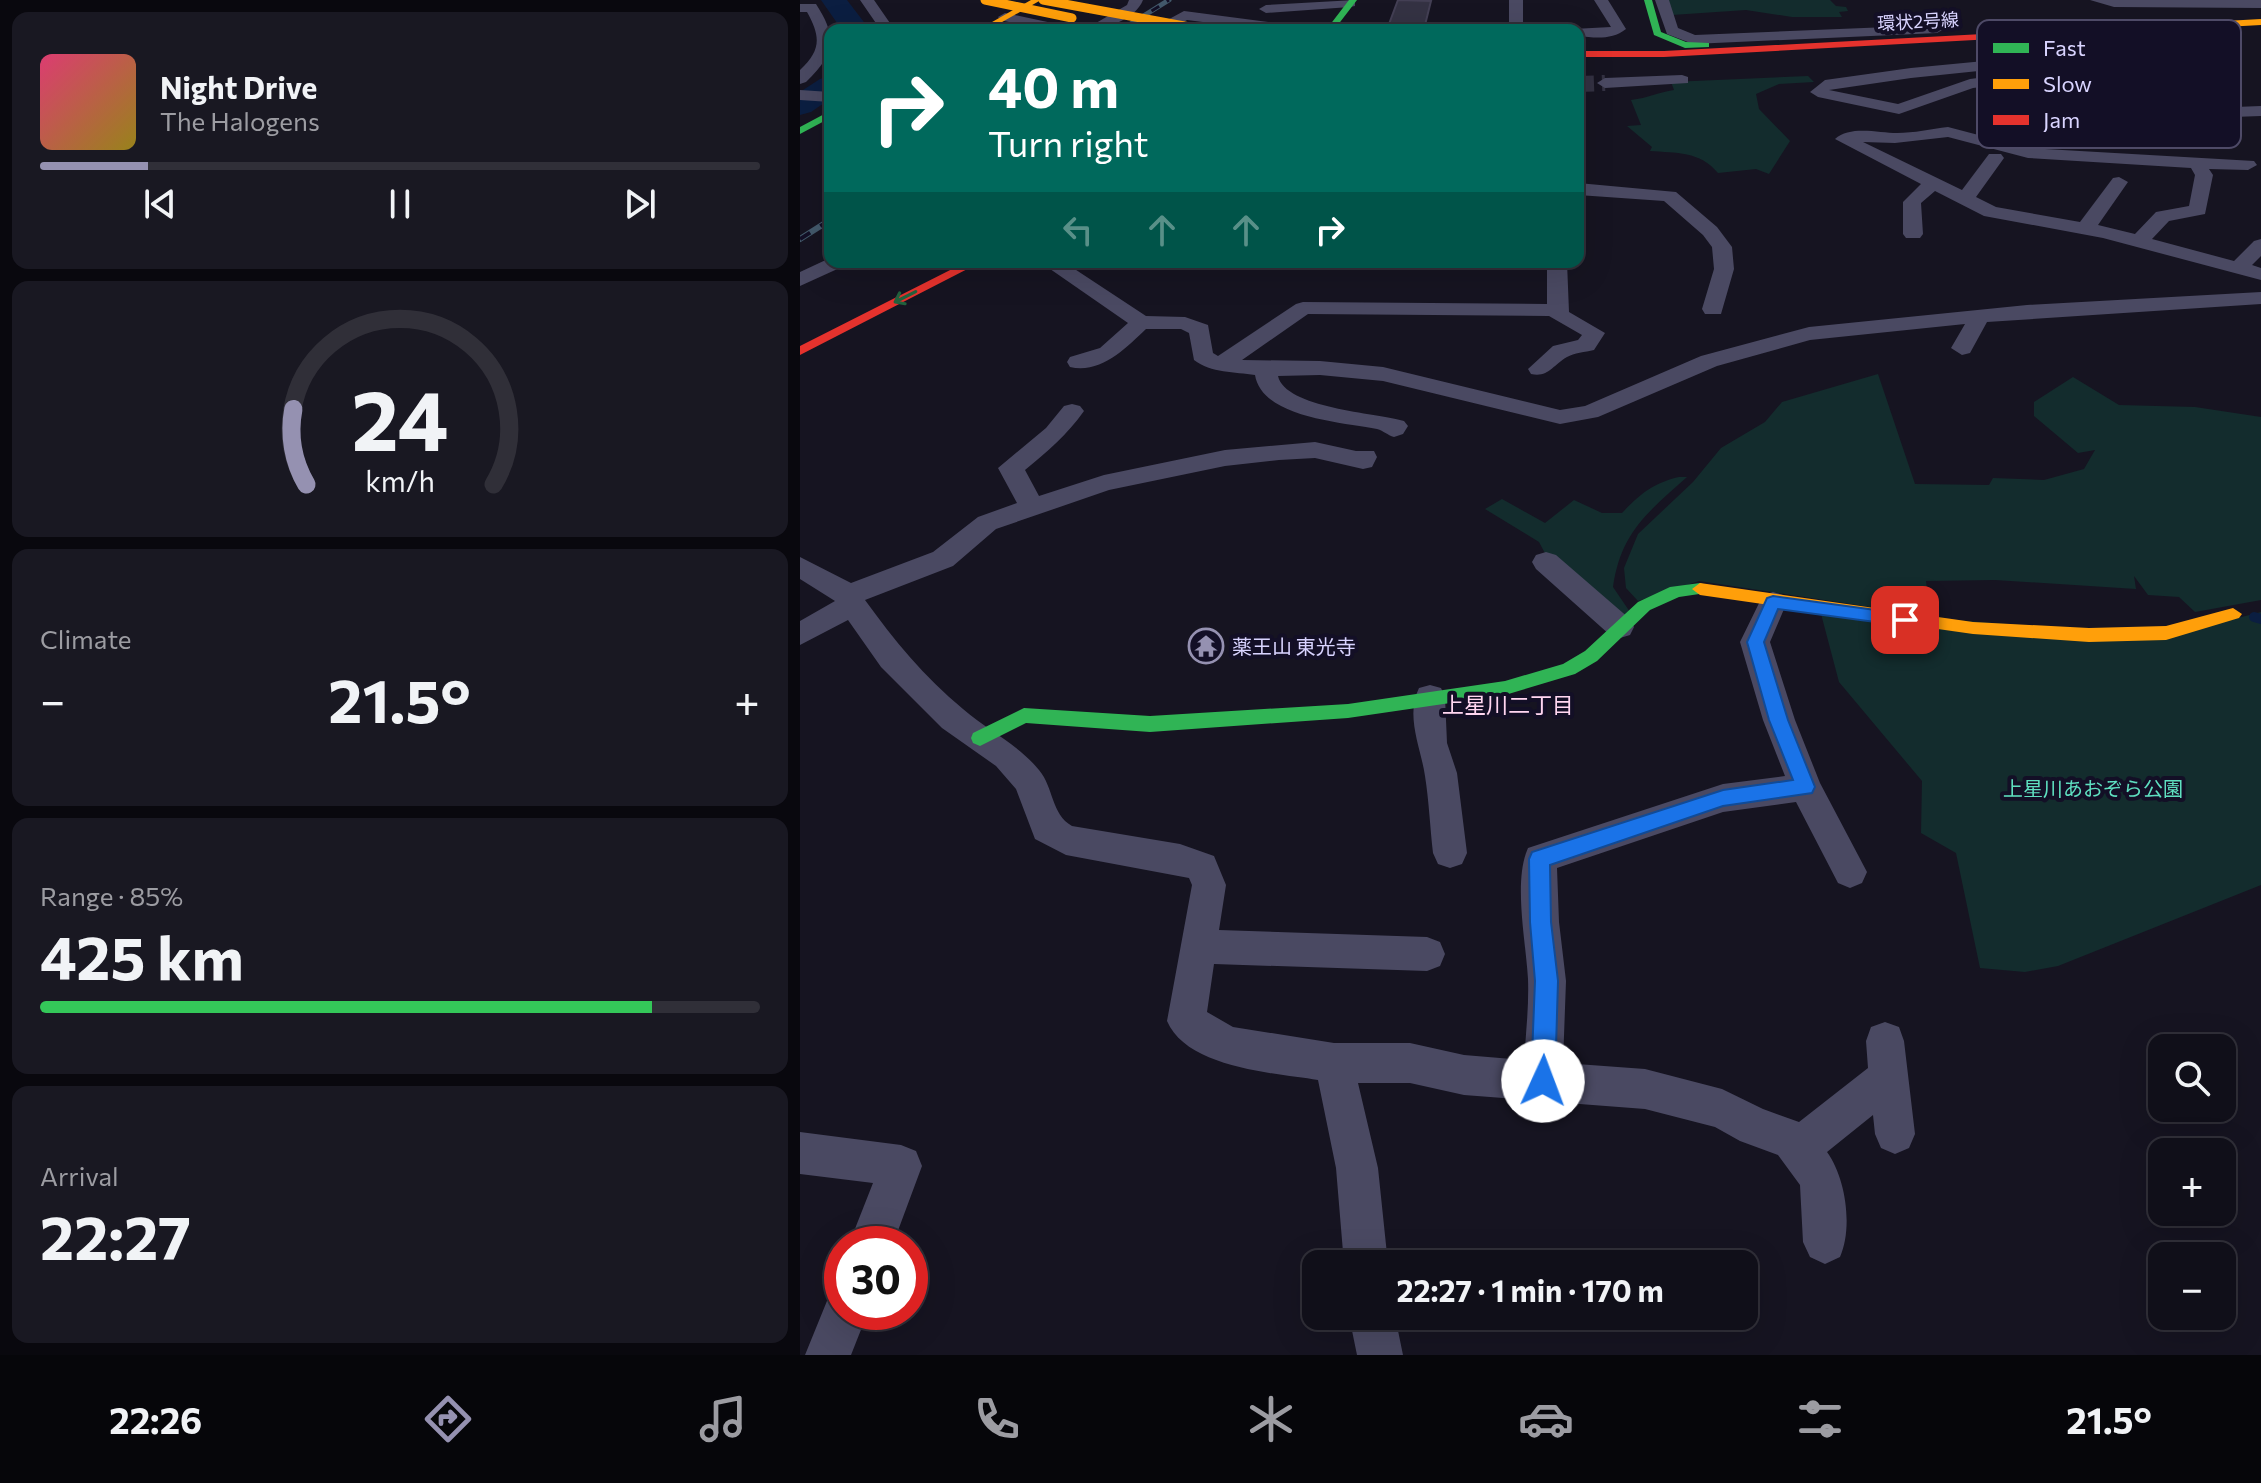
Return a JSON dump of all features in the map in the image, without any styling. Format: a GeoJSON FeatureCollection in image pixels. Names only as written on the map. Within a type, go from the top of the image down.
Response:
{"type":"FeatureCollection","features":[{"type":"Feature","properties":{"kind":"main road"},"geometry":{"type":"LineString","coordinates":[[985,0],[1103,24]]}},
{"type":"Feature","properties":{"kind":"main road"},"geometry":{"type":"LineString","coordinates":[[993,24],[1040,0],[1173,24]]}},
{"type":"Feature","properties":{"kind":"main road"},"geometry":{"type":"LineString","coordinates":[[1355,24],[1370,0]]}},
{"type":"Feature","properties":{"kind":"main road"},"geometry":{"type":"LineString","coordinates":[[1648,0],[1657,33]]}},
{"type":"Feature","properties":{"kind":"main road"},"geometry":{"type":"LineString","coordinates":[[1334,24],[1351,2]]}},
{"type":"Feature","properties":{"kind":"main road","name":"環状2号線"},"geometry":{"type":"LineString","coordinates":[[2241,23],[2261,22]]}},
{"type":"Feature","properties":{"kind":"main road"},"geometry":{"type":"LineString","coordinates":[[1657,33],[1685,45],[1746,50]]}},
{"type":"Feature","properties":{"kind":"main road"},"geometry":{"type":"LineString","coordinates":[[1584,52],[1644,44],[1657,33]]}},
{"type":"Feature","properties":{"kind":"main road","name":"環状2号線"},"geometry":{"type":"LineString","coordinates":[[2241,36],[2261,35]]}},
{"type":"Feature","properties":{"kind":"main road","name":"環状2号線"},"geometry":{"type":"LineString","coordinates":[[1584,53],[1664,54],[1977,38]]}},
{"type":"Feature","properties":{"kind":"main road","name":"環状2号線"},"geometry":{"type":"LineString","coordinates":[[1590,76],[1649,66],[1977,52]]}},
{"type":"Feature","properties":{"kind":"main road"},"geometry":{"type":"LineString","coordinates":[[800,131],[824,117]]}},
{"type":"Feature","properties":{"kind":"main road"},"geometry":{"type":"LineString","coordinates":[[800,334],[930,268]]}},
{"type":"Feature","properties":{"kind":"main road"},"geometry":{"type":"LineString","coordinates":[[800,351],[963,268]]}},
{"type":"Feature","properties":{"kind":"main road"},"geometry":{"type":"LineString","coordinates":[[980,738],[1024,715],[1150,724],[1348,711],[1505,688],[1569,669],[1591,656],[1630,615],[1659,598],[1691,588],[1973,628],[2089,635],[2166,633],[2233,614]]}},
{"type":"Feature","properties":{"kind":"street"},"geometry":{"type":"LineString","coordinates":[[867,0],[884,24]]}},
{"type":"Feature","properties":{"kind":"street"},"geometry":{"type":"LineString","coordinates":[[1098,0],[1135,4]]}},
{"type":"Feature","properties":{"kind":"street"},"geometry":{"type":"LineString","coordinates":[[1516,0],[1516,24]]}},
{"type":"Feature","properties":{"kind":"street"},"geometry":{"type":"LineString","coordinates":[[1584,32],[1604,34],[1619,29],[1601,0]]}},
{"type":"Feature","properties":{"kind":"street"},"geometry":{"type":"LineString","coordinates":[[1662,0],[1672,31],[1693,40],[1937,29]]}},
{"type":"Feature","properties":{"kind":"street"},"geometry":{"type":"LineString","coordinates":[[2097,0],[2114,3],[2204,1],[2261,4]]}},
{"type":"Feature","properties":{"kind":"street"},"geometry":{"type":"LineString","coordinates":[[1266,9],[1351,2]]}},
{"type":"Feature","properties":{"kind":"street"},"geometry":{"type":"LineString","coordinates":[[1101,24],[1135,4]]}},
{"type":"Feature","properties":{"kind":"street"},"geometry":{"type":"LineString","coordinates":[[807,5],[824,30]]}},
{"type":"Feature","properties":{"kind":"street"},"geometry":{"type":"LineString","coordinates":[[1169,24],[1184,15],[1234,24]]}},
{"type":"Feature","properties":{"kind":"street"},"geometry":{"type":"LineString","coordinates":[[1882,16],[1937,29],[1955,39]]}},
{"type":"Feature","properties":{"kind":"street"},"geometry":{"type":"LineString","coordinates":[[1005,17],[1038,24]]}},
{"type":"Feature","properties":{"kind":"street"},"geometry":{"type":"LineString","coordinates":[[800,79],[824,57]]}},
{"type":"Feature","properties":{"kind":"street"},"geometry":{"type":"LineString","coordinates":[[1977,67],[1833,84],[1818,92],[1899,109],[1977,83]]}},
{"type":"Feature","properties":{"kind":"street"},"geometry":{"type":"LineString","coordinates":[[1590,76],[1682,80]]}},
{"type":"Feature","properties":{"kind":"street"},"geometry":{"type":"LineString","coordinates":[[800,95],[824,97]]}},
{"type":"Feature","properties":{"kind":"street"},"geometry":{"type":"LineString","coordinates":[[2241,112],[2261,111]]}},
{"type":"Feature","properties":{"kind":"street"},"geometry":{"type":"LineString","coordinates":[[1977,140],[1948,132],[1895,138],[1880,135],[1844,139],[1964,200],[2011,218],[2085,229],[2261,274]]}},
{"type":"Feature","properties":{"kind":"street"},"geometry":{"type":"LineString","coordinates":[[1898,164],[1920,140]]}},
{"type":"Feature","properties":{"kind":"street"},"geometry":{"type":"LineString","coordinates":[[2009,148],[2028,153],[2087,158],[2234,162]]}},
{"type":"Feature","properties":{"kind":"street"},"geometry":{"type":"LineString","coordinates":[[1964,200],[1995,158]]}},
{"type":"Feature","properties":{"kind":"street"},"geometry":{"type":"LineString","coordinates":[[2138,242],[2163,216],[2198,210],[2204,175],[2196,162]]}},
{"type":"Feature","properties":{"kind":"street"},"geometry":{"type":"LineString","coordinates":[[2085,229],[2119,182]]}},
{"type":"Feature","properties":{"kind":"street"},"geometry":{"type":"LineString","coordinates":[[1913,234],[1912,202],[1925,189],[1936,184]]}},
{"type":"Feature","properties":{"kind":"street"},"geometry":{"type":"LineString","coordinates":[[1584,189],[1669,196],[1710,231],[1722,247],[1724,269],[1713,309]]}},
{"type":"Feature","properties":{"kind":"street"},"geometry":{"type":"LineString","coordinates":[[2238,268],[2261,245]]}},
{"type":"Feature","properties":{"kind":"street"},"geometry":{"type":"LineString","coordinates":[[800,280],[825,268]]}},
{"type":"Feature","properties":{"kind":"street"},"geometry":{"type":"LineString","coordinates":[[1059,268],[1141,322],[1185,323],[1200,330],[1202,355],[1210,361],[1266,369],[1320,368],[1383,374],[1560,417],[1590,412],[1735,353],[1809,334],[1923,325],[1978,316],[2261,298]]}},
{"type":"Feature","properties":{"kind":"street"},"geometry":{"type":"LineString","coordinates":[[1539,369],[1561,351],[1586,345],[1594,333],[1559,315],[1557,268]]}},
{"type":"Feature","properties":{"kind":"street"},"geometry":{"type":"LineString","coordinates":[[1221,364],[1303,308],[1558,310]]}},
{"type":"Feature","properties":{"kind":"street"},"geometry":{"type":"LineString","coordinates":[[1962,348],[1973,332],[1978,316]]}},
{"type":"Feature","properties":{"kind":"street"},"geometry":{"type":"LineString","coordinates":[[1078,362],[1108,353],[1141,322]]}},
{"type":"Feature","properties":{"kind":"street"},"geometry":{"type":"LineString","coordinates":[[1713,339],[1735,353]]}},
{"type":"Feature","properties":{"kind":"street"},"geometry":{"type":"LineString","coordinates":[[1266,369],[1267,383],[1275,393],[1327,415],[1361,417],[1396,426],[1394,429]]}},
{"type":"Feature","properties":{"kind":"street"},"geometry":{"type":"LineString","coordinates":[[1031,506],[1011,468],[1055,433],[1072,411]]}},
{"type":"Feature","properties":{"kind":"street"},"geometry":{"type":"LineString","coordinates":[[800,634],[849,601],[943,559],[987,523],[1104,483],[1225,458],[1315,450],[1363,461],[1365,457]]}},
{"type":"Feature","properties":{"kind":"street"},"geometry":{"type":"LineString","coordinates":[[1546,562],[1630,615]]}},
{"type":"Feature","properties":{"kind":"street"},"geometry":{"type":"LineString","coordinates":[[800,567],[844,592],[891,659],[953,719],[1007,757],[1030,782],[1047,829],[1066,840],[1180,859],[1202,867],[1209,885],[1186,1021],[1228,1046],[1334,1063],[1410,1063],[1464,1075],[1645,1089],[1722,1109],[1754,1127],[1791,1139],[1820,1178],[1825,1242]]}},
{"type":"Feature","properties":{"kind":"street"},"geometry":{"type":"LineString","coordinates":[[1773,602],[1755,642],[1779,720],[1805,787],[1850,872]]}},
{"type":"Feature","properties":{"kind":"street"},"geometry":{"type":"LineString","coordinates":[[1430,697],[1431,743],[1441,773],[1450,853]]}},
{"type":"Feature","properties":{"kind":"street"},"geometry":{"type":"LineString","coordinates":[[1543,1081],[1547,981],[1541,922],[1540,859],[1723,798],[1805,787]]}},
{"type":"Feature","properties":{"kind":"street"},"geometry":{"type":"LineString","coordinates":[[1197,946],[1427,954]]}},
{"type":"Feature","properties":{"kind":"street"},"geometry":{"type":"LineString","coordinates":[[1798,1149],[1887,1059],[1895,1134]]}},
{"type":"Feature","properties":{"kind":"street"},"geometry":{"type":"LineString","coordinates":[[1334,1063],[1357,1168],[1365,1250]]}},
{"type":"Feature","properties":{"kind":"street"},"geometry":{"type":"LineString","coordinates":[[800,1153],[901,1166],[878,1226]]}},
{"type":"Feature","properties":{"kind":"street"},"geometry":{"type":"LineString","coordinates":[[828,1355],[838,1330]]}},
{"type":"Feature","properties":{"kind":"street"},"geometry":{"type":"LineString","coordinates":[[1375,1330],[1380,1355]]}},
{"type":"Feature","properties":{"kind":"green space"},"geometry":{"type":"Polygon","coordinates":[[[1668,0],[1830,0],[1848,11],[1839,12],[1842,17],[1792,17],[1746,10],[1672,15],[1668,0]]]}},
{"type":"Feature","properties":{"kind":"green space"},"geometry":{"type":"Polygon","coordinates":[[[1808,76],[1814,82],[1779,84],[1756,94],[1759,109],[1790,141],[1769,174],[1756,169],[1718,173],[1695,157],[1650,151],[1652,147],[1627,126],[1641,125],[1631,100],[1674,90],[1671,82],[1808,76]]]}},
{"type":"Feature","properties":{"kind":"green space"},"geometry":{"type":"Polygon","coordinates":[[[1878,374],[1915,484],[1989,485],[1993,478],[2044,480],[2084,469],[2095,450],[2078,453],[2034,416],[2034,402],[2073,377],[2119,405],[2195,407],[2261,417],[2261,600],[2195,612],[2179,597],[2148,595],[2134,576],[2136,589],[1995,580],[1926,581],[1930,616],[1699,581],[1638,601],[1626,588],[1624,568],[1638,534],[1693,482],[1721,448],[1765,422],[1782,402],[1878,374]]]}},
{"type":"Feature","properties":{"kind":"green space"},"geometry":{"type":"Polygon","coordinates":[[[1679,477],[1687,477],[1638,524],[1622,552],[1613,587],[1630,612],[1621,620],[1547,557],[1539,542],[1485,509],[1502,499],[1545,523],[1574,500],[1602,513],[1622,513],[1648,490],[1679,477]]]}},
{"type":"Feature","properties":{"kind":"green space","name":"上星川あおぞら公園"},"geometry":{"type":"Polygon","coordinates":[[[1820,610],[2168,636],[2261,612],[2261,885],[2058,966],[2025,972],[1980,968],[1956,853],[1921,833],[1922,781],[1839,682],[1820,610]]]}},
{"type":"Feature","properties":{"kind":"building"},"geometry":{"type":"Polygon","coordinates":[[[1398,0],[1431,1],[1425,24],[1389,24],[1398,0]]]}},
{"type":"Feature","properties":{"kind":"waterway"},"geometry":{"type":"LineString","coordinates":[[834,0],[852,24]]}},
{"type":"Feature","properties":{"kind":"waterway"},"geometry":{"type":"LineString","coordinates":[[800,106],[824,89]]}},
{"type":"Feature","properties":{"kind":"waterway"},"geometry":{"type":"LineString","coordinates":[[2254,617],[2261,619]]}},
{"type":"Feature","properties":{"kind":"tunnel"},"geometry":{"type":"LineString","coordinates":[[1584,84],[1605,83]]}},
{"type":"Feature","properties":{"kind":"railway"},"geometry":{"type":"LineString","coordinates":[[1131,24],[1169,0]]}},
{"type":"Feature","properties":{"kind":"railway"},"geometry":{"type":"LineString","coordinates":[[800,239],[824,224]]}},
{"type":"Feature","properties":{"kind":"traffic: fast"},"geometry":{"type":"LineString","coordinates":[[1335,24],[1353,0]]}},
{"type":"Feature","properties":{"kind":"traffic: fast"},"geometry":{"type":"LineString","coordinates":[[1648,0],[1657,33],[1685,45],[1706,45]]}},
{"type":"Feature","properties":{"kind":"traffic: fast"},"geometry":{"type":"LineString","coordinates":[[800,131],[824,117]]}},
{"type":"Feature","properties":{"kind":"traffic: fast"},"geometry":{"type":"LineString","coordinates":[[980,738],[1024,715],[1150,724],[1348,711],[1505,688],[1569,669],[1591,656],[1644,606],[1676,591],[1700,589]]}},
{"type":"Feature","properties":{"kind":"traffic: slow"},"geometry":{"type":"LineString","coordinates":[[985,0],[1072,18]]}},
{"type":"Feature","properties":{"kind":"traffic: slow"},"geometry":{"type":"LineString","coordinates":[[993,24],[1037,0]]}},
{"type":"Feature","properties":{"kind":"traffic: slow"},"geometry":{"type":"LineString","coordinates":[[1043,0],[1173,24]]}},
{"type":"Feature","properties":{"kind":"traffic: slow"},"geometry":{"type":"LineString","coordinates":[[2241,23],[2261,22]]}},
{"type":"Feature","properties":{"kind":"traffic: slow"},"geometry":{"type":"LineString","coordinates":[[1700,589],[1973,628],[2089,635],[2166,633],[2233,614]]}},
{"type":"Feature","properties":{"kind":"traffic: jam"},"geometry":{"type":"LineString","coordinates":[[1584,54],[1664,54],[1977,37]]}},
{"type":"Feature","properties":{"kind":"traffic: jam"},"geometry":{"type":"LineString","coordinates":[[800,351],[963,268]]}},
{"type":"Feature","properties":{"kind":"place","name":"薬王山 東光寺"},"geometry":{"type":"Point","coordinates":[1206,646]}},
{"type":"Feature","properties":{"kind":"district","name":"上星川二丁目"},"geometry":{"type":"Point","coordinates":[1508,704]}},
{"type":"Feature","properties":{"kind":"route"},"geometry":{"type":"LineString","coordinates":[[1543,1081],[1547,981],[1541,922],[1540,859],[1723,798],[1805,787],[1779,720],[1755,642],[1773,602],[1905,620]]}}]}
